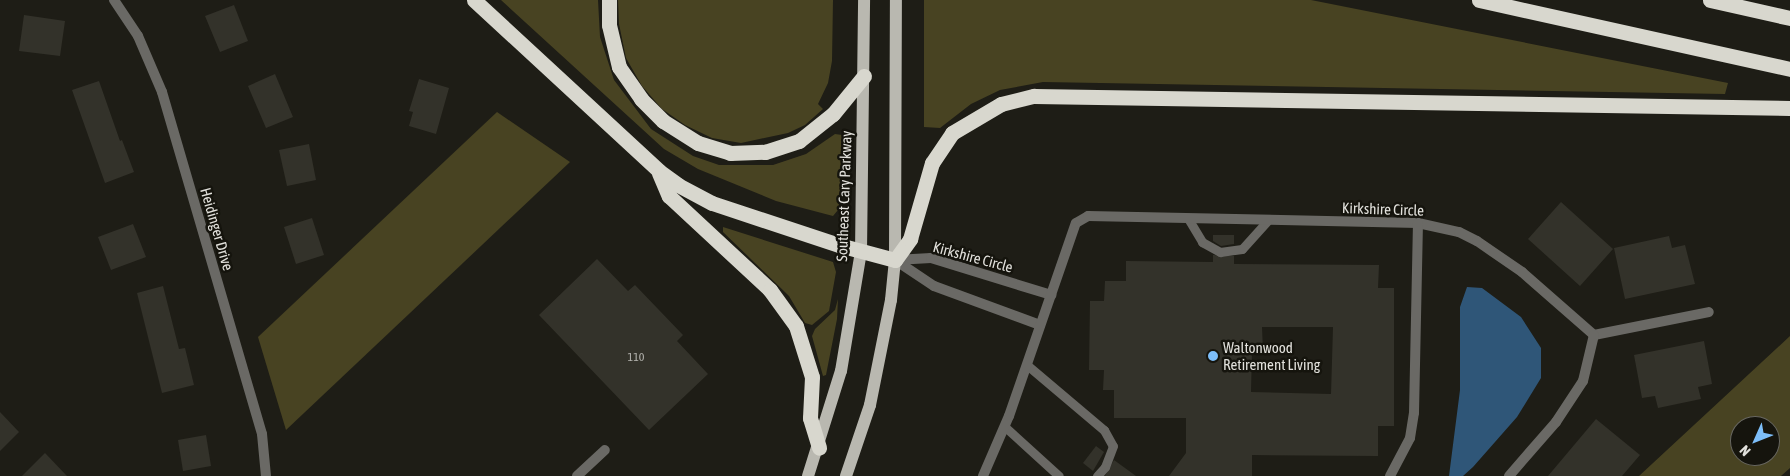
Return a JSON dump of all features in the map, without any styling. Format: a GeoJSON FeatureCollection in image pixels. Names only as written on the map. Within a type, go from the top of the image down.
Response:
{"type":"FeatureCollection","features":[{"type":"Feature","properties":{"kind":"highway"},"geometry":{"type":"LineString","coordinates":[[474,0],[659,171],[712,203],[862,252],[895,260],[910,239],[932,163],[952,134],[1001,104],[1034,96],[1790,108]]}},
{"type":"Feature","properties":{"kind":"highway"},"geometry":{"type":"LineString","coordinates":[[609,0],[609,25],[619,67],[640,99],[663,122],[698,143],[730,153],[765,152],[798,141],[819,129],[864,76]]}},
{"type":"Feature","properties":{"kind":"highway"},"geometry":{"type":"LineString","coordinates":[[1479,0],[1790,70]]}},
{"type":"Feature","properties":{"kind":"highway"},"geometry":{"type":"LineString","coordinates":[[1710,0],[1727,2],[1790,18]]}},
{"type":"Feature","properties":{"kind":"highway"},"geometry":{"type":"LineString","coordinates":[[659,171],[669,196],[770,290],[796,326],[812,377],[810,418],[819,448]]}},
{"type":"Feature","properties":{"kind":"main road","name":"Southeast Cary Parkway"},"geometry":{"type":"LineString","coordinates":[[808,476],[819,448],[841,371],[862,252],[864,0]]}},
{"type":"Feature","properties":{"kind":"main road"},"geometry":{"type":"LineString","coordinates":[[846,476],[870,405],[886,329],[895,260],[896,0]]}},
{"type":"Feature","properties":{"kind":"street","name":"Heidinger Drive"},"geometry":{"type":"LineString","coordinates":[[114,0],[138,36],[159,84],[262,434],[266,476]]}},
{"type":"Feature","properties":{"kind":"street","name":"Kirkshire Circle"},"geometry":{"type":"LineString","coordinates":[[983,476],[1004,426],[1076,223],[1088,216],[1189,220],[1418,223],[1459,232],[1477,241],[1522,272],[1594,335]]}},
{"type":"Feature","properties":{"kind":"street"},"geometry":{"type":"LineString","coordinates":[[1390,476],[1410,438],[1414,413],[1418,223]]}},
{"type":"Feature","properties":{"kind":"street","name":"Kirkshire Circle"},"geometry":{"type":"LineString","coordinates":[[895,260],[932,258],[1051,296]]}},
{"type":"Feature","properties":{"kind":"street"},"geometry":{"type":"LineString","coordinates":[[895,260],[934,286],[1040,325]]}},
{"type":"Feature","properties":{"kind":"street"},"geometry":{"type":"LineString","coordinates":[[1509,476],[1556,422],[1583,381],[1594,335],[1709,312]]}},
{"type":"Feature","properties":{"kind":"street"},"geometry":{"type":"LineString","coordinates":[[578,476],[605,450]]}},
{"type":"Feature","properties":{"kind":"lane"},"geometry":{"type":"LineString","coordinates":[[1189,220],[1202,242],[1220,252],[1242,249],[1267,221]]}},
{"type":"Feature","properties":{"kind":"lane"},"geometry":{"type":"LineString","coordinates":[[1026,365],[1104,430],[1113,446],[1105,468],[1097,476]]}},
{"type":"Feature","properties":{"kind":"lane"},"geometry":{"type":"LineString","coordinates":[[1004,426],[1060,476]]}},
{"type":"Feature","properties":{"kind":"shaded area"},"geometry":{"type":"Polygon","coordinates":[[[501,0],[598,0],[600,37],[614,80],[651,129],[693,156],[719,165],[773,165],[806,154],[835,134],[842,135],[842,187],[838,210],[833,216],[776,201],[698,169],[664,149],[501,0]]]}},
{"type":"Feature","properties":{"kind":"shaded area"},"geometry":{"type":"Polygon","coordinates":[[[618,0],[833,0],[832,61],[828,83],[818,104],[823,109],[805,125],[788,133],[741,143],[712,138],[685,125],[662,109],[642,86],[626,58],[619,24],[618,0]]]}},
{"type":"Feature","properties":{"kind":"shaded area"},"geometry":{"type":"Polygon","coordinates":[[[924,0],[1311,0],[1728,83],[1725,94],[1043,82],[1000,90],[971,104],[940,128],[924,127],[924,0]]]}},
{"type":"Feature","properties":{"kind":"shaded area"},"geometry":{"type":"Polygon","coordinates":[[[497,112],[570,162],[286,430],[258,337],[497,112]]]}},
{"type":"Feature","properties":{"kind":"shaded area"},"geometry":{"type":"Polygon","coordinates":[[[723,227],[833,262],[836,272],[829,311],[812,325],[805,323],[789,296],[723,232],[723,227]]]}},
{"type":"Feature","properties":{"kind":"shaded area"},"geometry":{"type":"Polygon","coordinates":[[[838,299],[837,319],[826,375],[823,376],[812,336],[815,329],[835,310],[838,299]]]}},
{"type":"Feature","properties":{"kind":"shaded area"},"geometry":{"type":"Polygon","coordinates":[[[1790,336],[1790,468],[1781,476],[1639,476],[1790,336]]]}},
{"type":"Feature","properties":{"kind":"water"},"geometry":{"type":"Polygon","coordinates":[[[1467,287],[1482,288],[1521,317],[1541,348],[1541,378],[1517,417],[1473,467],[1463,476],[1449,476],[1460,390],[1460,307],[1467,287]]]}},
{"type":"Feature","properties":{"kind":"building"},"geometry":{"type":"Polygon","coordinates":[[[234,5],[248,41],[220,52],[205,16],[234,5]]]}},
{"type":"Feature","properties":{"kind":"building"},"geometry":{"type":"Polygon","coordinates":[[[24,15],[65,21],[60,56],[19,51],[24,15]]]}},
{"type":"Feature","properties":{"kind":"building"},"geometry":{"type":"Polygon","coordinates":[[[275,74],[293,117],[266,128],[248,86],[275,74]]]}},
{"type":"Feature","properties":{"kind":"building"},"geometry":{"type":"Polygon","coordinates":[[[419,79],[449,88],[436,134],[409,126],[413,112],[409,111],[419,79]]]}},
{"type":"Feature","properties":{"kind":"building"},"geometry":{"type":"Polygon","coordinates":[[[99,81],[120,141],[122,140],[134,172],[105,183],[72,90],[99,81]]]}},
{"type":"Feature","properties":{"kind":"building"},"geometry":{"type":"Polygon","coordinates":[[[309,144],[316,180],[287,186],[279,150],[309,144]]]}},
{"type":"Feature","properties":{"kind":"building"},"geometry":{"type":"Polygon","coordinates":[[[1561,202],[1613,249],[1580,286],[1528,239],[1561,202]]]}},
{"type":"Feature","properties":{"kind":"building"},"geometry":{"type":"Polygon","coordinates":[[[312,218],[324,255],[296,264],[284,227],[312,218]]]}},
{"type":"Feature","properties":{"kind":"building"},"geometry":{"type":"Polygon","coordinates":[[[133,224],[146,257],[111,270],[98,237],[133,224]]]}},
{"type":"Feature","properties":{"kind":"building"},"geometry":{"type":"Polygon","coordinates":[[[1213,235],[1234,235],[1234,244],[1221,246],[1213,241],[1213,235]]]}},
{"type":"Feature","properties":{"kind":"building"},"geometry":{"type":"Polygon","coordinates":[[[1669,236],[1672,248],[1685,245],[1695,284],[1625,299],[1614,248],[1669,236]]]}},
{"type":"Feature","properties":{"kind":"building","name":"Waltonwood Retirement Living"},"geometry":{"type":"Polygon","coordinates":[[[1213,255],[1234,256],[1234,264],[1379,265],[1378,288],[1394,288],[1394,426],[1378,426],[1378,456],[1252,455],[1252,476],[1169,476],[1186,453],[1186,418],[1114,418],[1114,390],[1103,390],[1104,370],[1089,370],[1090,301],[1104,301],[1105,281],[1126,281],[1126,261],[1213,262],[1213,255]],[[1262,327],[1263,351],[1252,351],[1251,392],[1331,394],[1333,327],[1262,327]]]}},
{"type":"Feature","properties":{"kind":"building"},"geometry":{"type":"Polygon","coordinates":[[[597,259],[628,291],[635,285],[683,335],[677,341],[708,374],[649,430],[539,315],[597,259]]]}},
{"type":"Feature","properties":{"kind":"building"},"geometry":{"type":"Polygon","coordinates":[[[163,286],[179,349],[185,348],[194,385],[162,393],[137,293],[163,286]]]}},
{"type":"Feature","properties":{"kind":"building"},"geometry":{"type":"Polygon","coordinates":[[[1704,341],[1712,384],[1698,387],[1701,399],[1658,408],[1655,396],[1642,398],[1634,355],[1704,341]]]}},
{"type":"Feature","properties":{"kind":"building"},"geometry":{"type":"Polygon","coordinates":[[[0,412],[19,432],[0,451],[0,412]]]}},
{"type":"Feature","properties":{"kind":"building"},"geometry":{"type":"Polygon","coordinates":[[[1596,419],[1640,455],[1622,476],[1548,476],[1596,419]]]}},
{"type":"Feature","properties":{"kind":"building"},"geometry":{"type":"Polygon","coordinates":[[[206,435],[211,466],[183,471],[178,440],[206,435]]]}},
{"type":"Feature","properties":{"kind":"building"},"geometry":{"type":"Polygon","coordinates":[[[1096,446],[1104,452],[1093,471],[1083,463],[1096,446]]]}},
{"type":"Feature","properties":{"kind":"building"},"geometry":{"type":"Polygon","coordinates":[[[45,453],[67,476],[22,476],[45,453]]]}},
{"type":"Feature","properties":{"kind":"building"},"geometry":{"type":"Polygon","coordinates":[[[1114,460],[1136,476],[1105,476],[1114,460]]]}},
{"type":"Feature","properties":{"kind":"place","name":"Waltonwood Retirement Living"},"geometry":{"type":"Point","coordinates":[1213,356]}}]}
